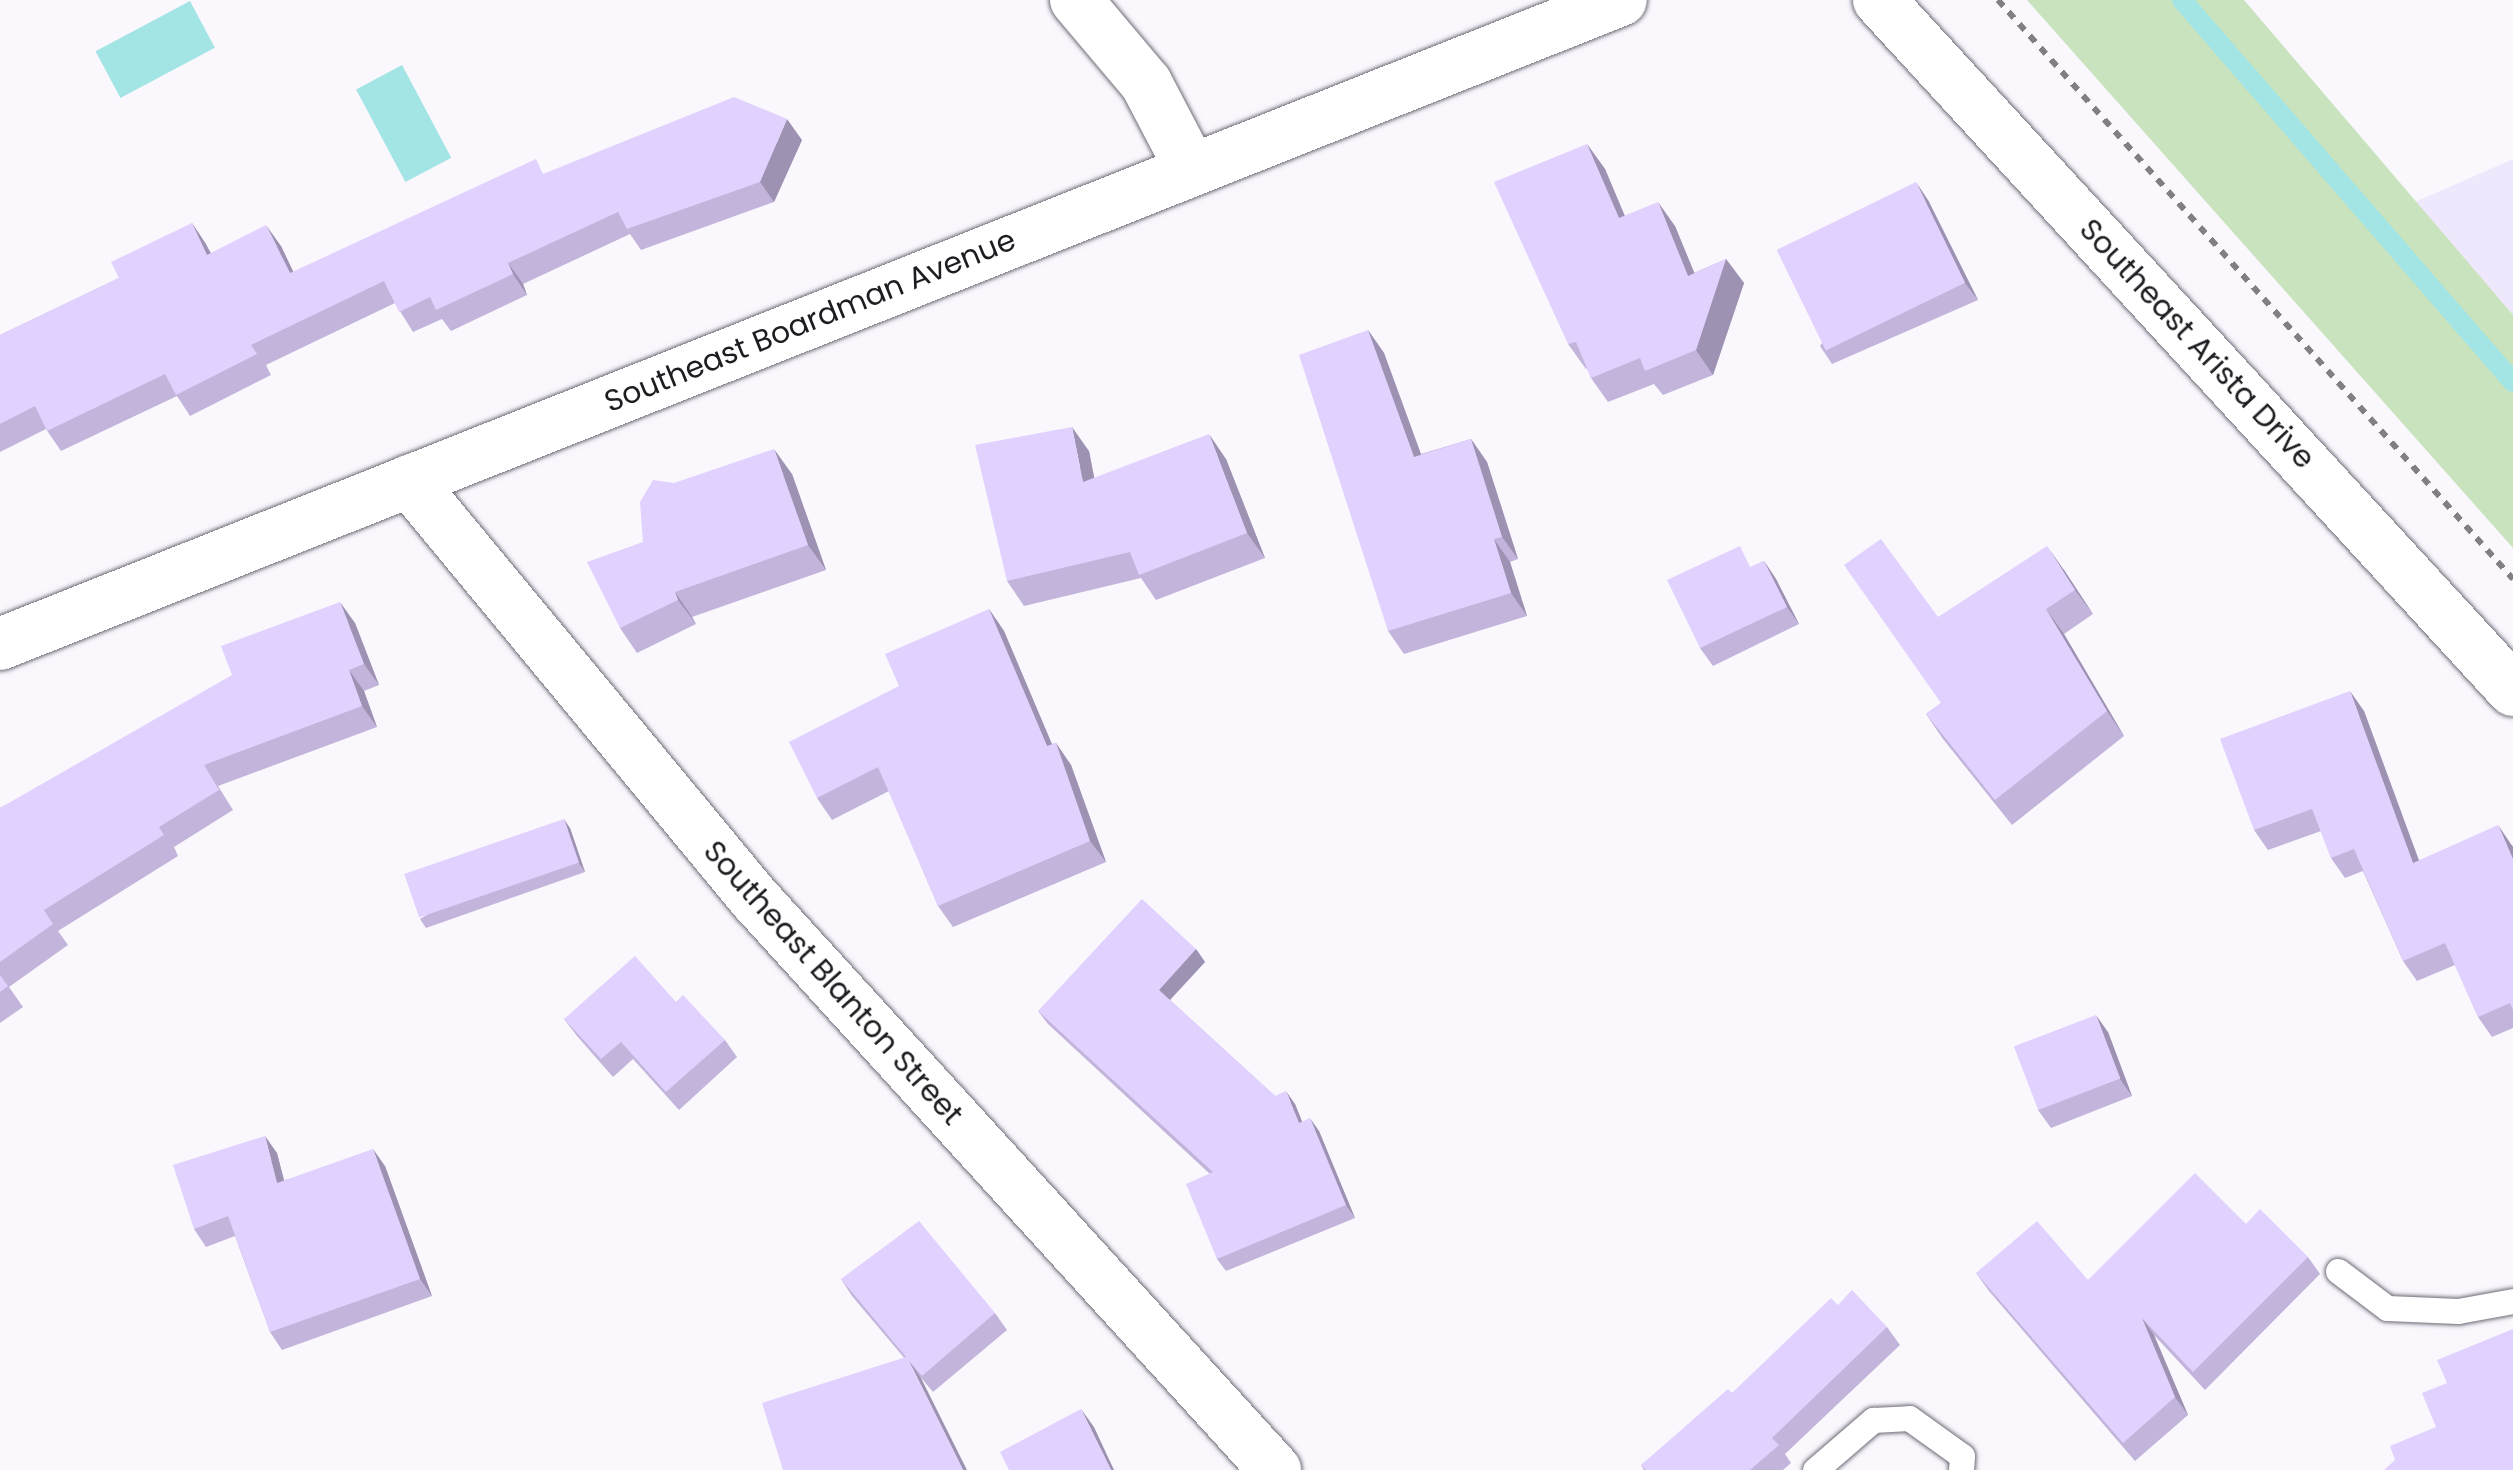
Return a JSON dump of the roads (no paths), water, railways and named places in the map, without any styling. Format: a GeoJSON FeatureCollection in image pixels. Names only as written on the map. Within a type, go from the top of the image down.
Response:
{"type":"FeatureCollection","features":[{"type":"Feature","properties":{"kind":"street"},"geometry":{"type":"LineString","coordinates":[[1076,0],[1146,83],[1190,169]]}},
{"type":"Feature","properties":{"kind":"street","name":"Southeast Boardman Avenue"},"geometry":{"type":"LineString","coordinates":[[0,644],[1621,0]]}},
{"type":"Feature","properties":{"kind":"street","name":"Southeast Arista Drive"},"geometry":{"type":"LineString","coordinates":[[1879,0],[2513,690]]}},
{"type":"Feature","properties":{"kind":"street","name":"Southeast Blanton Street"},"geometry":{"type":"LineString","coordinates":[[409,481],[754,898],[1276,1470]]}},
{"type":"Feature","properties":{"kind":"lane"},"geometry":{"type":"LineString","coordinates":[[2338,1271],[2387,1308],[2458,1311],[2513,1301]]}},
{"type":"Feature","properties":{"kind":"lane"},"geometry":{"type":"LineString","coordinates":[[1815,1470],[1874,1420],[1909,1418],[1962,1456],[1961,1470]]}},
{"type":"Feature","properties":{"kind":"water"},"geometry":{"type":"Polygon","coordinates":[[[190,1],[215,48],[120,98],[96,51],[190,1]]]}},
{"type":"Feature","properties":{"kind":"water"},"geometry":{"type":"Polygon","coordinates":[[[402,65],[451,158],[405,182],[356,89],[402,65]]]}},
{"type":"Feature","properties":{"kind":"waterway"},"geometry":{"type":"LineString","coordinates":[[2182,0],[2513,382]]}}]}
